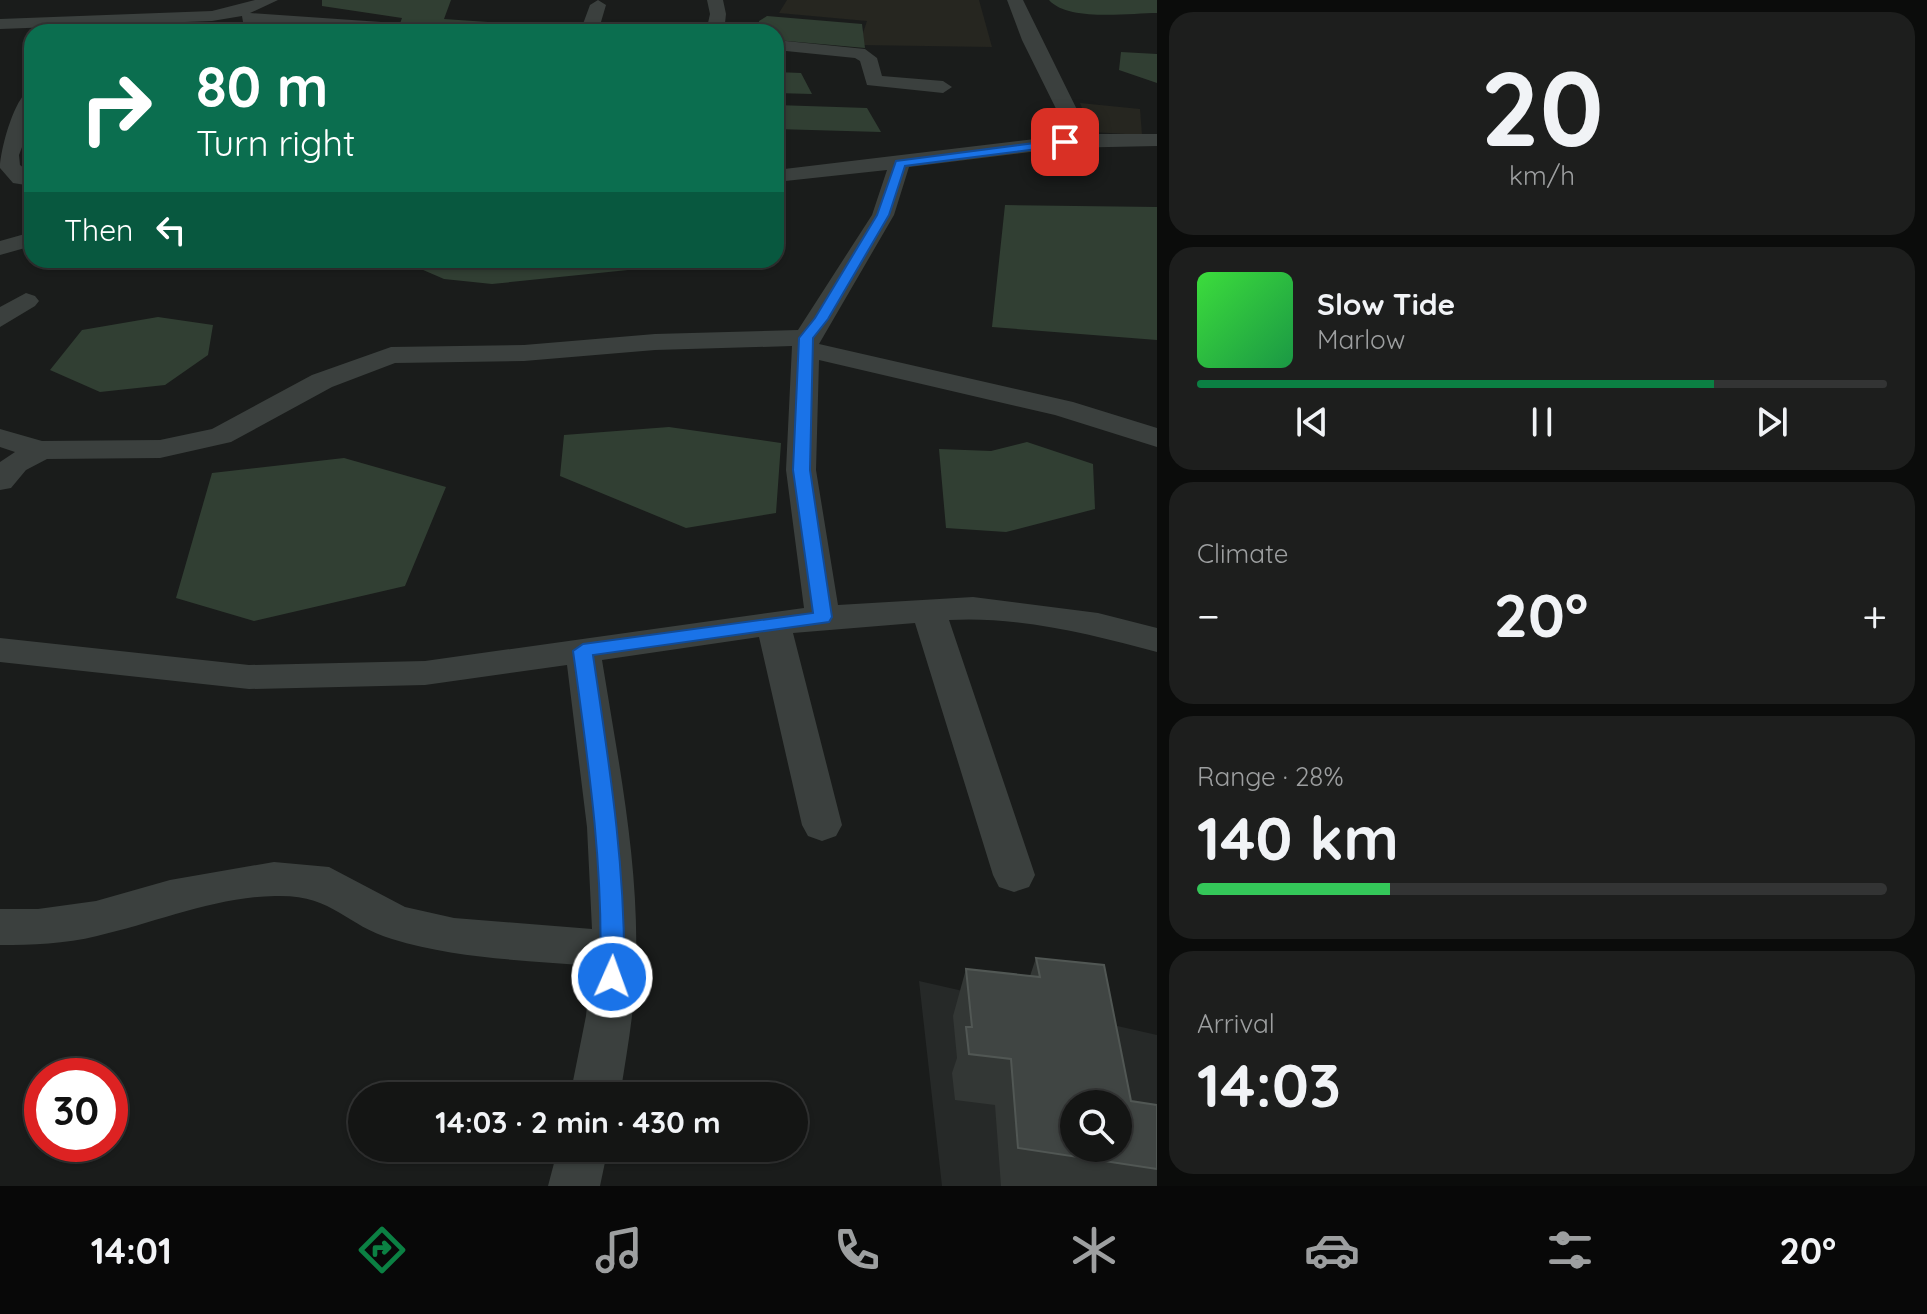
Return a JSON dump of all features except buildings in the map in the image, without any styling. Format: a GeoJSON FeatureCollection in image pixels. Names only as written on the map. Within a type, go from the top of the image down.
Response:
{"type":"FeatureCollection","features":[{"type":"Feature","properties":{"kind":"street"},"geometry":{"type":"LineString","coordinates":[[46,23],[69,0]]}},
{"type":"Feature","properties":{"kind":"street"},"geometry":{"type":"LineString","coordinates":[[247,21],[270,0]]}},
{"type":"Feature","properties":{"kind":"street"},"geometry":{"type":"LineString","coordinates":[[715,0],[716,24]]}},
{"type":"Feature","properties":{"kind":"street"},"geometry":{"type":"LineString","coordinates":[[1015,0],[1031,40],[1082,140]]}},
{"type":"Feature","properties":{"kind":"street"},"geometry":{"type":"LineString","coordinates":[[592,24],[598,5]]}},
{"type":"Feature","properties":{"kind":"street"},"geometry":{"type":"LineString","coordinates":[[159,24],[247,21],[314,24]]}},
{"type":"Feature","properties":{"kind":"street"},"geometry":{"type":"LineString","coordinates":[[0,24],[52,24]]}},
{"type":"Feature","properties":{"kind":"street"},"geometry":{"type":"LineString","coordinates":[[784,46],[859,53],[868,58],[874,81],[943,87]]}},
{"type":"Feature","properties":{"kind":"street"},"geometry":{"type":"LineString","coordinates":[[24,130],[9,155],[10,167],[24,179]]}},
{"type":"Feature","properties":{"kind":"street"},"geometry":{"type":"LineString","coordinates":[[784,175],[1082,140],[1157,140]]}},
{"type":"Feature","properties":{"kind":"street"},"geometry":{"type":"LineString","coordinates":[[823,617],[801,470],[806,343],[883,215],[900,163]]}},
{"type":"Feature","properties":{"kind":"street"},"geometry":{"type":"LineString","coordinates":[[0,248],[24,241]]}},
{"type":"Feature","properties":{"kind":"street"},"geometry":{"type":"LineString","coordinates":[[0,319],[26,301]]}},
{"type":"Feature","properties":{"kind":"street"},"geometry":{"type":"LineString","coordinates":[[0,438],[41,450],[189,445],[221,436],[322,381],[391,355],[524,353],[655,342],[806,343],[1063,408],[1157,438]]}},
{"type":"Feature","properties":{"kind":"street"},"geometry":{"type":"LineString","coordinates":[[0,481],[15,464],[41,450]]}},
{"type":"Feature","properties":{"kind":"street"},"geometry":{"type":"LineString","coordinates":[[0,650],[249,677],[328,677],[425,673],[823,617],[973,608],[1153,631]]}},
{"type":"Feature","properties":{"kind":"street"},"geometry":{"type":"LineString","coordinates":[[929,611],[1014,875]]}},
{"type":"Feature","properties":{"kind":"street"},"geometry":{"type":"LineString","coordinates":[[773,624],[822,825]]}},
{"type":"Feature","properties":{"kind":"street"},"geometry":{"type":"LineString","coordinates":[[583,651],[609,831],[613,949],[611,1005],[597,1082]]}},
{"type":"Feature","properties":{"kind":"street"},"geometry":{"type":"LineString","coordinates":[[0,927],[38,927],[96,919],[170,897],[274,879],[329,884],[394,922],[454,936],[613,949]]}},
{"type":"Feature","properties":{"kind":"street"},"geometry":{"type":"LineString","coordinates":[[574,1186],[580,1162]]}},
{"type":"Feature","properties":{"kind":"shaded area"},"geometry":{"type":"Polygon","coordinates":[[[322,0],[451,0],[444,19],[518,24],[400,24],[402,18],[322,6],[322,0]]]}},
{"type":"Feature","properties":{"kind":"shaded area"},"geometry":{"type":"Polygon","coordinates":[[[787,0],[979,0],[992,47],[859,45],[867,21],[779,13],[787,0]]]}},
{"type":"Feature","properties":{"kind":"shaded area"},"geometry":{"type":"Polygon","coordinates":[[[1049,0],[1157,0],[1157,13],[1084,14],[1058,7],[1049,0]]]}},
{"type":"Feature","properties":{"kind":"shaded area"},"geometry":{"type":"Polygon","coordinates":[[[767,16],[862,24],[865,48],[784,41],[784,24],[759,24],[767,16]]]}},
{"type":"Feature","properties":{"kind":"shaded area"},"geometry":{"type":"Polygon","coordinates":[[[1121,52],[1157,54],[1157,83],[1119,70],[1121,52]]]}},
{"type":"Feature","properties":{"kind":"shaded area"},"geometry":{"type":"Polygon","coordinates":[[[784,72],[801,73],[812,94],[784,93],[784,72]]]}},
{"type":"Feature","properties":{"kind":"shaded area"},"geometry":{"type":"Polygon","coordinates":[[[1080,103],[1140,109],[1142,135],[1092,132],[1080,103]]]}},
{"type":"Feature","properties":{"kind":"shaded area"},"geometry":{"type":"Polygon","coordinates":[[[784,105],[867,108],[881,132],[784,129],[784,105]]]}},
{"type":"Feature","properties":{"kind":"shaded area"},"geometry":{"type":"Polygon","coordinates":[[[1005,205],[1157,207],[1157,340],[992,327],[1005,205]]]}},
{"type":"Feature","properties":{"kind":"shaded area"},"geometry":{"type":"Polygon","coordinates":[[[419,268],[648,268],[492,284],[444,279],[419,268]]]}},
{"type":"Feature","properties":{"kind":"shaded area"},"geometry":{"type":"Polygon","coordinates":[[[158,317],[213,325],[208,355],[165,385],[100,392],[50,370],[82,330],[158,317]]]}},
{"type":"Feature","properties":{"kind":"shaded area"},"geometry":{"type":"Polygon","coordinates":[[[669,427],[781,443],[776,513],[686,528],[560,476],[564,435],[669,427]]]}},
{"type":"Feature","properties":{"kind":"shaded area"},"geometry":{"type":"Polygon","coordinates":[[[1027,442],[1093,464],[1095,509],[1006,532],[946,528],[939,449],[991,451],[1027,442]]]}},
{"type":"Feature","properties":{"kind":"shaded area"},"geometry":{"type":"Polygon","coordinates":[[[344,458],[446,487],[405,586],[254,621],[176,598],[212,473],[344,458]]]}},
{"type":"Feature","properties":{"kind":"shaded area"},"geometry":{"type":"Polygon","coordinates":[[[919,981],[1157,1035],[1157,1186],[942,1186],[919,981]]]}},
{"type":"Feature","properties":{"kind":"route"},"geometry":{"type":"LineString","coordinates":[[612,977],[614,911],[609,831],[583,651],[823,617],[801,470],[806,338],[821,319],[883,215],[900,163],[1065,142]]}}]}
